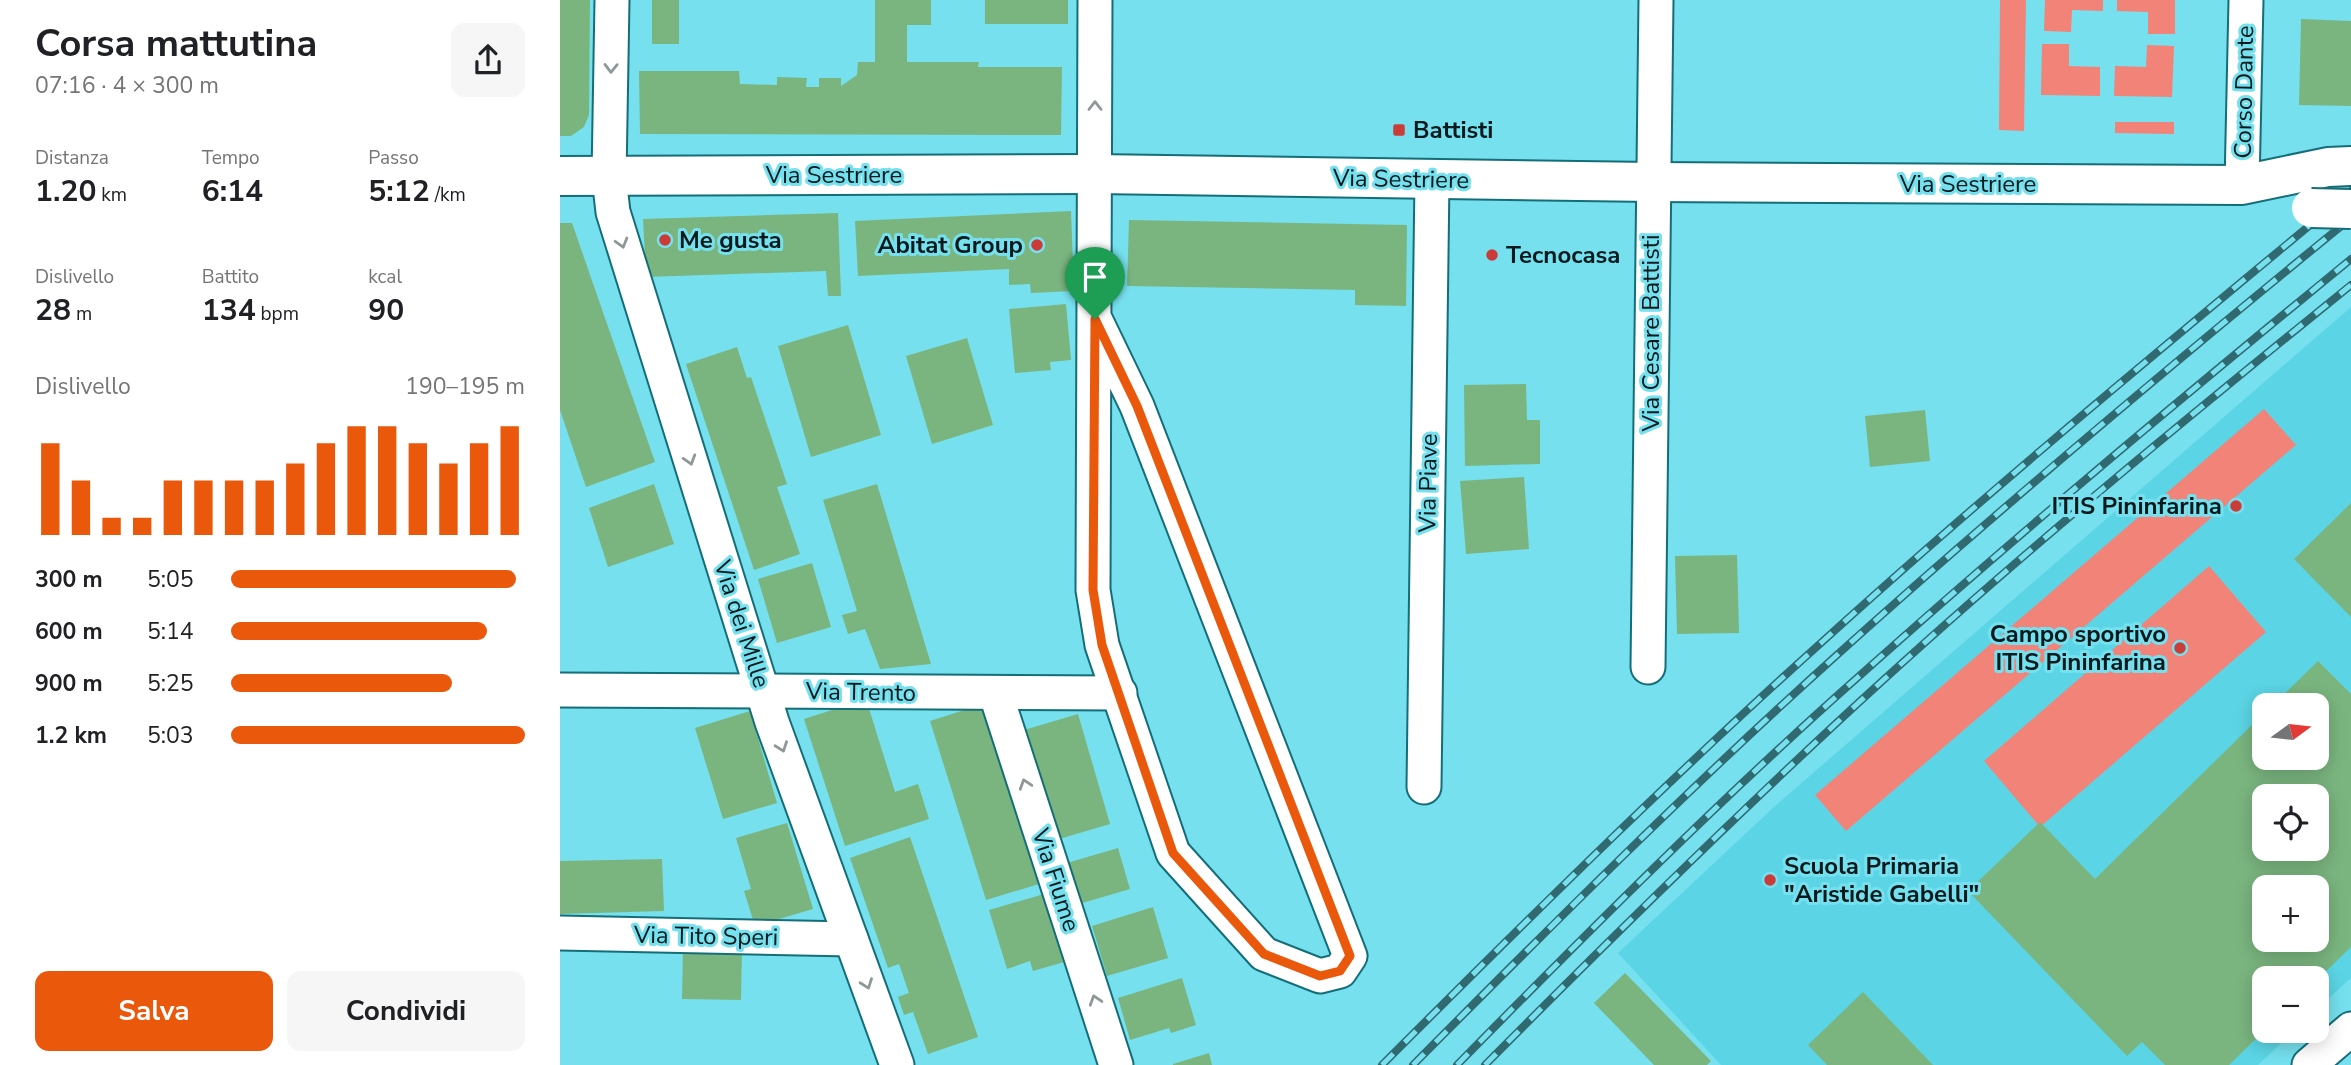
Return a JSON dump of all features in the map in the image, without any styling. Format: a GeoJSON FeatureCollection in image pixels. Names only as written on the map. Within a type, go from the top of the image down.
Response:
{"type":"FeatureCollection","features":[{"type":"Feature","properties":{"kind":"main road","name":"Via Sestriere"},"geometry":{"type":"LineString","coordinates":[[560,176],[1095,174],[1432,180],[2242,185],[2339,167]]}},
{"type":"Feature","properties":{"kind":"main road","name":"Via Sestriere"},"geometry":{"type":"LineString","coordinates":[[2242,185],[2311,208],[2351,209]]}},
{"type":"Feature","properties":{"kind":"street","name":"Via dei Mille"},"geometry":{"type":"LineString","coordinates":[[612,0],[609,177],[613,212],[622,247],[764,691],[897,1065]]}},
{"type":"Feature","properties":{"kind":"street"},"geometry":{"type":"LineString","coordinates":[[1095,0],[1093,590],[1102,645],[1173,853],[1264,954],[1320,976],[1340,971],[1350,956],[1137,406],[1095,319]]}},
{"type":"Feature","properties":{"kind":"street","name":"Via Cesare Battisti"},"geometry":{"type":"LineString","coordinates":[[1648,667],[1656,0]]}},
{"type":"Feature","properties":{"kind":"street","name":"Corso Dante"},"geometry":{"type":"LineString","coordinates":[[2242,185],[2246,0]]}},
{"type":"Feature","properties":{"kind":"street","name":"Via Piave"},"geometry":{"type":"LineString","coordinates":[[1424,787],[1432,180]]}},
{"type":"Feature","properties":{"kind":"street","name":"Via Trento"},"geometry":{"type":"LineString","coordinates":[[560,690],[996,695],[1120,693]]}},
{"type":"Feature","properties":{"kind":"street","name":"Via Fiume"},"geometry":{"type":"LineString","coordinates":[[996,695],[1116,1065]]}},
{"type":"Feature","properties":{"kind":"street","name":"Via Tito Speri"},"geometry":{"type":"LineString","coordinates":[[560,933],[851,939]]}},
{"type":"Feature","properties":{"kind":"street"},"geometry":{"type":"LineString","coordinates":[[2309,1065],[2351,1028]]}},
{"type":"Feature","properties":{"kind":"shaded area"},"geometry":{"type":"Polygon","coordinates":[[[2000,0],[2026,0],[2024,131],[1999,130],[2000,0]]]}},
{"type":"Feature","properties":{"kind":"shaded area"},"geometry":{"type":"Polygon","coordinates":[[[2045,0],[2103,0],[2103,11],[2072,10],[2071,32],[2044,31],[2045,0]]]}},
{"type":"Feature","properties":{"kind":"shaded area"},"geometry":{"type":"Polygon","coordinates":[[[2117,0],[2175,0],[2175,34],[2148,34],[2148,12],[2117,11],[2117,0]]]}},
{"type":"Feature","properties":{"kind":"shaded area"},"geometry":{"type":"Polygon","coordinates":[[[2042,44],[2069,44],[2069,66],[2100,67],[2100,96],[2041,95],[2042,44]]]}},
{"type":"Feature","properties":{"kind":"shaded area"},"geometry":{"type":"Polygon","coordinates":[[[2147,45],[2174,46],[2172,97],[2114,96],[2115,66],[2146,67],[2147,45]]]}},
{"type":"Feature","properties":{"kind":"shaded area"},"geometry":{"type":"Polygon","coordinates":[[[2115,122],[2174,122],[2174,134],[2115,133],[2115,122]]]}},
{"type":"Feature","properties":{"kind":"shaded area","name":"ITIS Pininfarina"},"geometry":{"type":"Polygon","coordinates":[[[2351,307],[2351,978],[2329,998],[2329,966],[2252,966],[2252,1043],[2281,1043],[2258,1065],[1721,1065],[1618,953],[1775,806],[2351,307]]]}},
{"type":"Feature","properties":{"kind":"shaded area"},"geometry":{"type":"Polygon","coordinates":[[[2264,409],[2296,445],[1846,831],[1815,795],[2264,409]]]}},
{"type":"Feature","properties":{"kind":"shaded area"},"geometry":{"type":"Polygon","coordinates":[[[2209,566],[2266,632],[2040,827],[1984,761],[2209,566]]]}},
{"type":"Feature","properties":{"kind":"building"},"geometry":{"type":"Polygon","coordinates":[[[560,0],[590,0],[589,115],[584,127],[571,136],[560,136],[560,0]]]}},
{"type":"Feature","properties":{"kind":"building"},"geometry":{"type":"Polygon","coordinates":[[[652,0],[679,0],[679,44],[652,44],[652,0]]]}},
{"type":"Feature","properties":{"kind":"building"},"geometry":{"type":"Polygon","coordinates":[[[875,0],[931,0],[931,25],[907,25],[907,62],[979,62],[978,67],[1062,67],[1061,135],[640,134],[639,71],[739,71],[740,84],[777,85],[777,77],[807,78],[806,87],[819,87],[819,78],[841,78],[841,86],[857,75],[858,62],[875,62],[875,0]]]}},
{"type":"Feature","properties":{"kind":"building"},"geometry":{"type":"Polygon","coordinates":[[[985,0],[1068,0],[1068,24],[985,24],[985,0]]]}},
{"type":"Feature","properties":{"kind":"building"},"geometry":{"type":"Polygon","coordinates":[[[2301,19],[2351,21],[2351,106],[2299,105],[2301,19]]]}},
{"type":"Feature","properties":{"kind":"building"},"geometry":{"type":"Polygon","coordinates":[[[1071,211],[1074,291],[1031,293],[1030,284],[1009,285],[1009,269],[858,276],[855,221],[1071,211]]]}},
{"type":"Feature","properties":{"kind":"building"},"geometry":{"type":"Polygon","coordinates":[[[838,213],[841,296],[828,296],[826,271],[646,277],[643,219],[838,213]]]}},
{"type":"Feature","properties":{"kind":"building"},"geometry":{"type":"Polygon","coordinates":[[[1129,220],[1407,225],[1406,306],[1355,305],[1355,290],[1127,286],[1129,220]]]}},
{"type":"Feature","properties":{"kind":"building"},"geometry":{"type":"Polygon","coordinates":[[[560,223],[572,223],[655,462],[586,487],[560,410],[560,223]]]}},
{"type":"Feature","properties":{"kind":"building"},"geometry":{"type":"Polygon","coordinates":[[[1066,304],[1071,360],[1050,362],[1051,370],[1015,373],[1009,309],[1066,304]]]}},
{"type":"Feature","properties":{"kind":"building"},"geometry":{"type":"Polygon","coordinates":[[[848,325],[881,435],[811,457],[778,346],[848,325]]]}},
{"type":"Feature","properties":{"kind":"building"},"geometry":{"type":"Polygon","coordinates":[[[967,338],[993,425],[932,444],[906,356],[967,338]]]}},
{"type":"Feature","properties":{"kind":"building"},"geometry":{"type":"Polygon","coordinates":[[[737,347],[747,378],[751,377],[787,484],[777,487],[800,554],[754,570],[686,364],[737,347]]]}},
{"type":"Feature","properties":{"kind":"building"},"geometry":{"type":"Polygon","coordinates":[[[1526,384],[1527,420],[1540,420],[1540,464],[1465,466],[1464,385],[1526,384]]]}},
{"type":"Feature","properties":{"kind":"building"},"geometry":{"type":"Polygon","coordinates":[[[1925,410],[1930,461],[1870,467],[1865,416],[1925,410]]]}},
{"type":"Feature","properties":{"kind":"building"},"geometry":{"type":"Polygon","coordinates":[[[1524,477],[1529,549],[1466,554],[1460,481],[1524,477]]]}},
{"type":"Feature","properties":{"kind":"building"},"geometry":{"type":"Polygon","coordinates":[[[654,484],[674,544],[608,567],[589,508],[654,484]]]}},
{"type":"Feature","properties":{"kind":"building"},"geometry":{"type":"Polygon","coordinates":[[[877,484],[931,664],[880,669],[865,629],[848,634],[842,615],[857,611],[823,500],[877,484]]]}},
{"type":"Feature","properties":{"kind":"building"},"geometry":{"type":"Polygon","coordinates":[[[2351,503],[2351,617],[2294,559],[2351,503]]]}},
{"type":"Feature","properties":{"kind":"building"},"geometry":{"type":"Polygon","coordinates":[[[1737,555],[1739,633],[1677,634],[1675,556],[1737,555]]]}},
{"type":"Feature","properties":{"kind":"building"},"geometry":{"type":"Polygon","coordinates":[[[812,563],[831,627],[777,643],[758,579],[812,563]]]}},
{"type":"Feature","properties":{"kind":"building"},"geometry":{"type":"Polygon","coordinates":[[[2318,661],[2351,694],[2351,947],[2329,968],[2329,966],[2252,966],[2252,1043],[2229,1065],[2165,1065],[2142,1042],[2127,1056],[1968,891],[2040,822],[2095,879],[2252,725],[2252,770],[2329,770],[2329,693],[2285,693],[2318,661]]]}},
{"type":"Feature","properties":{"kind":"building"},"geometry":{"type":"Polygon","coordinates":[[[866,699],[895,792],[918,784],[929,819],[845,846],[804,719],[866,699]]]}},
{"type":"Feature","properties":{"kind":"building"},"geometry":{"type":"Polygon","coordinates":[[[983,704],[1039,884],[986,900],[930,721],[983,704]]]}},
{"type":"Feature","properties":{"kind":"building"},"geometry":{"type":"Polygon","coordinates":[[[750,711],[777,803],[723,819],[695,728],[750,711]]]}},
{"type":"Feature","properties":{"kind":"building"},"geometry":{"type":"Polygon","coordinates":[[[1078,714],[1110,824],[1056,840],[1024,730],[1078,714]]]}},
{"type":"Feature","properties":{"kind":"building"},"geometry":{"type":"Polygon","coordinates":[[[787,823],[813,909],[755,926],[744,891],[751,889],[736,838],[787,823]]]}},
{"type":"Feature","properties":{"kind":"building"},"geometry":{"type":"Polygon","coordinates":[[[910,837],[978,1037],[928,1054],[913,1012],[904,1015],[898,997],[909,993],[899,964],[888,968],[850,858],[910,837]]]}},
{"type":"Feature","properties":{"kind":"building"},"geometry":{"type":"Polygon","coordinates":[[[1118,848],[1130,889],[1079,904],[1067,863],[1118,848]]]}},
{"type":"Feature","properties":{"kind":"building"},"geometry":{"type":"Polygon","coordinates":[[[662,859],[664,911],[560,914],[560,861],[662,859]]]}},
{"type":"Feature","properties":{"kind":"building"},"geometry":{"type":"Polygon","coordinates":[[[1044,894],[1064,962],[1033,971],[1030,961],[1007,969],[989,910],[1044,894]]]}},
{"type":"Feature","properties":{"kind":"building"},"geometry":{"type":"Polygon","coordinates":[[[1153,907],[1168,958],[1107,976],[1092,926],[1153,907]]]}},
{"type":"Feature","properties":{"kind":"building"},"geometry":{"type":"Polygon","coordinates":[[[683,948],[742,949],[741,1000],[682,999],[683,948]]]}},
{"type":"Feature","properties":{"kind":"building"},"geometry":{"type":"Polygon","coordinates":[[[1625,973],[1711,1061],[1707,1065],[1654,1065],[1594,1003],[1625,973]]]}},
{"type":"Feature","properties":{"kind":"building"},"geometry":{"type":"Polygon","coordinates":[[[1182,978],[1196,1025],[1171,1033],[1169,1028],[1130,1040],[1118,998],[1182,978]]]}},
{"type":"Feature","properties":{"kind":"building"},"geometry":{"type":"Polygon","coordinates":[[[1863,992],[1933,1065],[1827,1065],[1808,1045],[1863,992]]]}},
{"type":"Feature","properties":{"kind":"building"},"geometry":{"type":"Polygon","coordinates":[[[1209,1053],[1212,1065],[1173,1065],[1173,1064],[1209,1053]]]}},
{"type":"Feature","properties":{"kind":"railway"},"geometry":{"type":"LineString","coordinates":[[1382,1065],[1544,904],[1765,693],[2018,470],[2351,191]]}},
{"type":"Feature","properties":{"kind":"railway"},"geometry":{"type":"LineString","coordinates":[[1413,1065],[1676,805],[1838,654],[2092,433],[2351,218]]}},
{"type":"Feature","properties":{"kind":"railway"},"geometry":{"type":"LineString","coordinates":[[1457,1065],[1654,868],[1805,725],[2040,518],[2351,259]]}},
{"type":"Feature","properties":{"kind":"railway"},"geometry":{"type":"LineString","coordinates":[[1485,1065],[1722,831],[1927,641],[2106,486],[2351,285]]}},
{"type":"Feature","properties":{"kind":"place","name":"Battisti"},"geometry":{"type":"Point","coordinates":[1399,130]}},
{"type":"Feature","properties":{"kind":"place","name":"Me gusta"},"geometry":{"type":"Point","coordinates":[665,240]}},
{"type":"Feature","properties":{"kind":"place","name":"Abitat Group"},"geometry":{"type":"Point","coordinates":[1037,245]}},
{"type":"Feature","properties":{"kind":"place","name":"Tecnocasa"},"geometry":{"type":"Point","coordinates":[1492,255]}},
{"type":"Feature","properties":{"kind":"place","name":"ITIS Pininfarina"},"geometry":{"type":"Point","coordinates":[2236,506]}},
{"type":"Feature","properties":{"kind":"place","name":"Campo sportivo ITIS Pininfarina"},"geometry":{"type":"Point","coordinates":[2180,648]}},
{"type":"Feature","properties":{"kind":"place","name":"Scuola Primaria \"Aristide Gabelli\""},"geometry":{"type":"Point","coordinates":[1770,880]}},
{"type":"Feature","properties":{"kind":"route"},"geometry":{"type":"LineString","coordinates":[[1095,319],[1137,406],[1350,956],[1340,971],[1320,976],[1264,954],[1173,853],[1102,645],[1093,590],[1095,319]]}}]}
